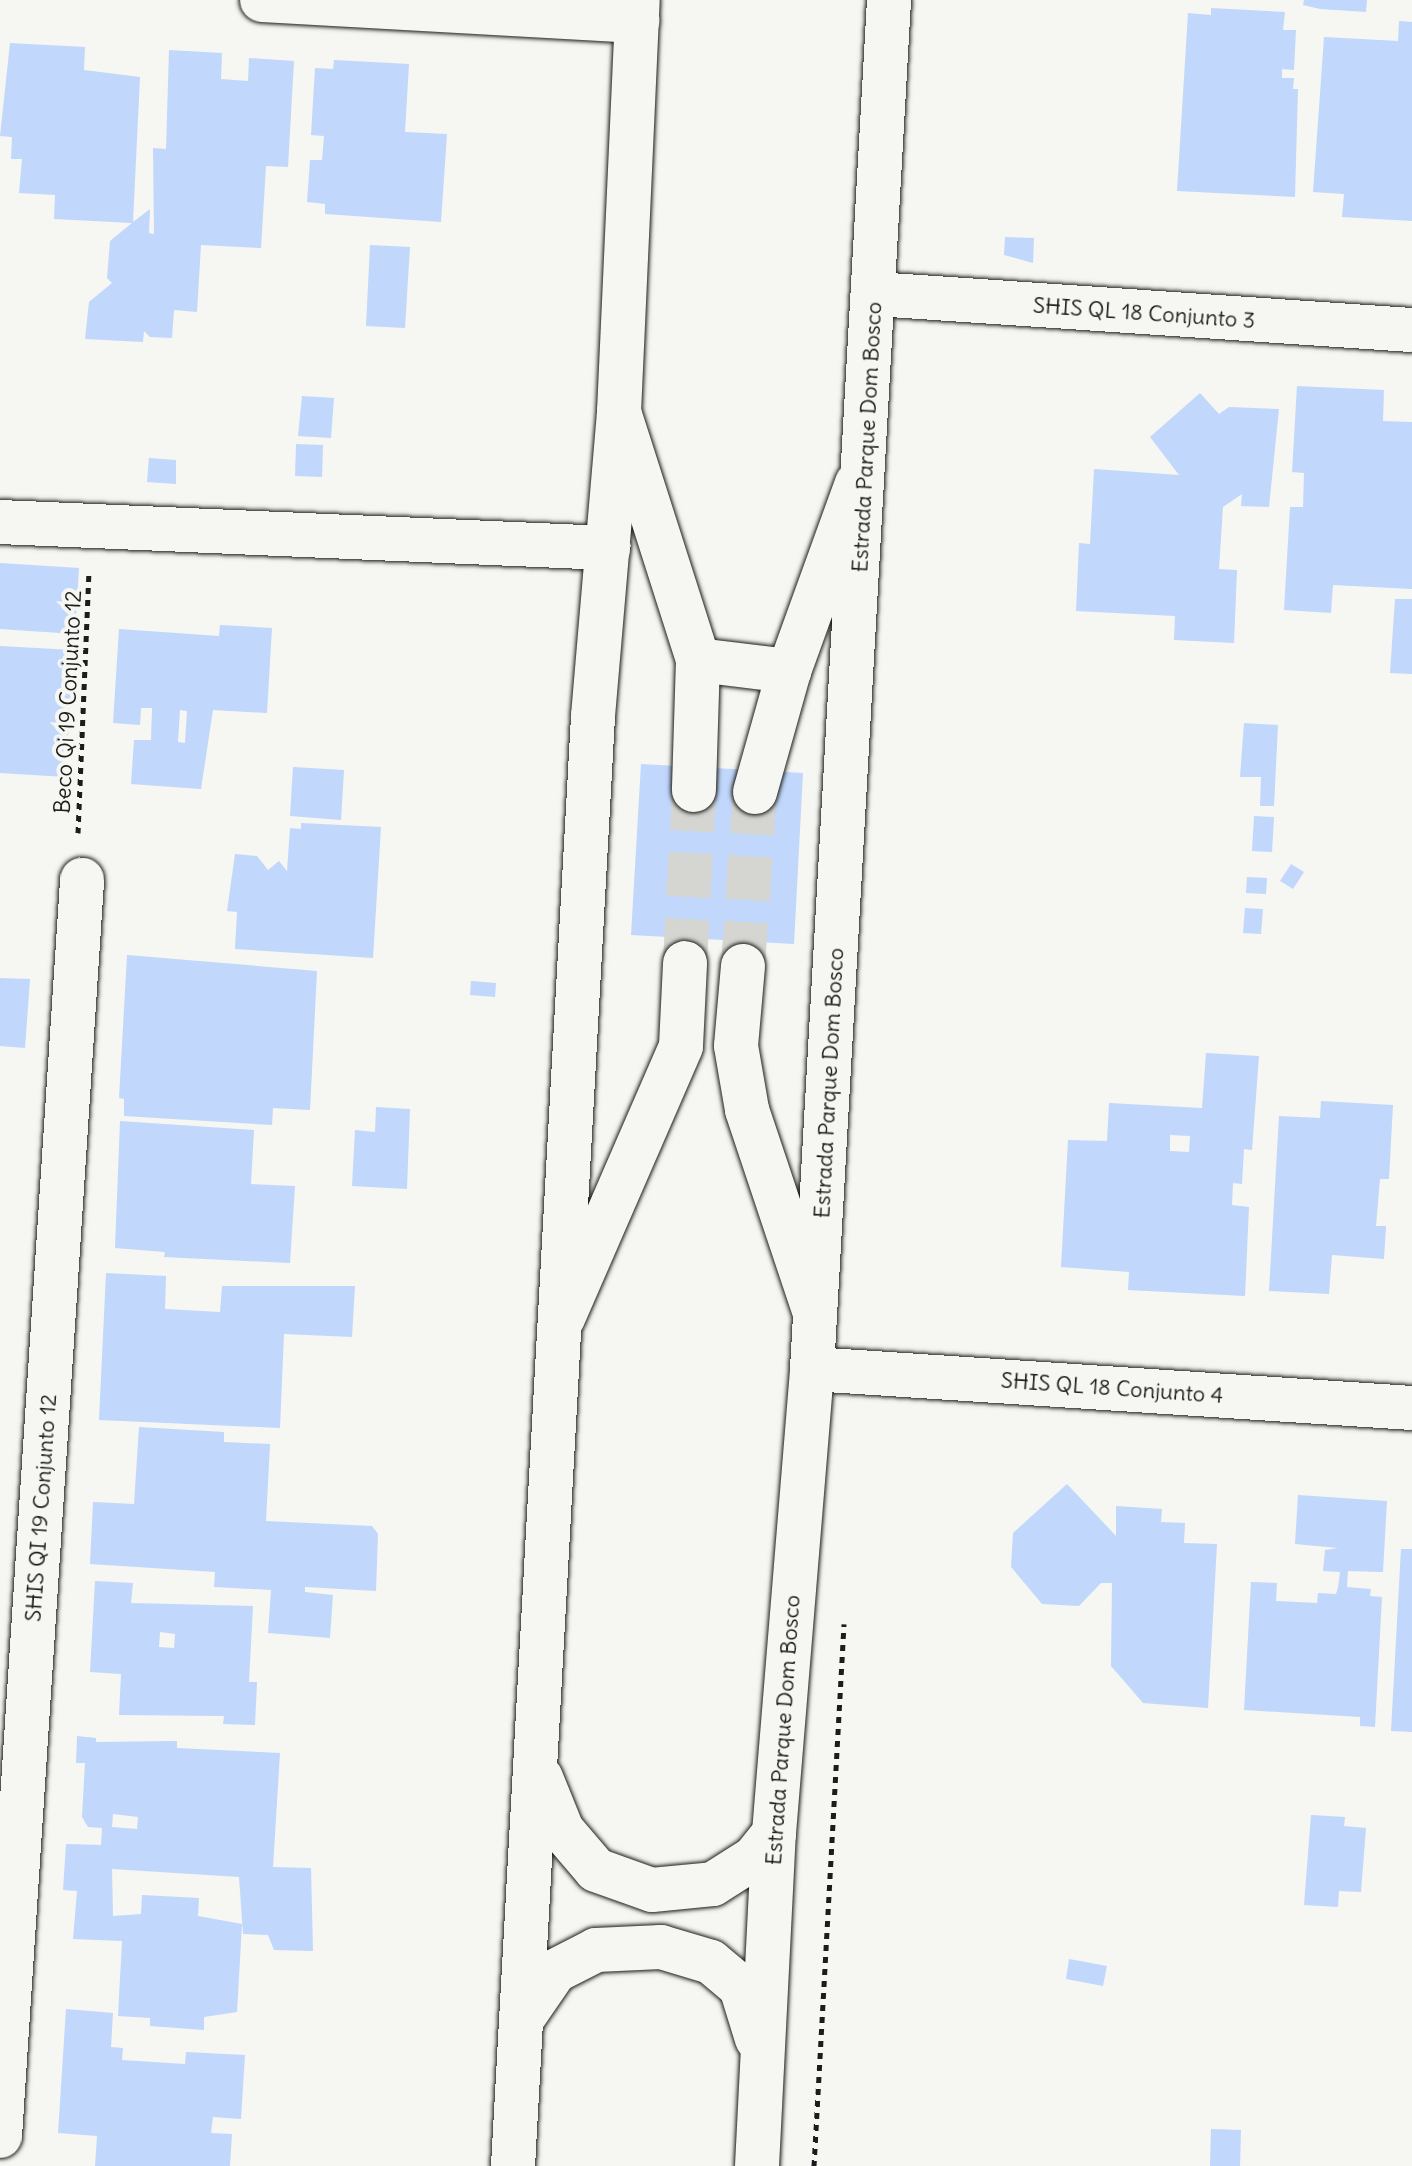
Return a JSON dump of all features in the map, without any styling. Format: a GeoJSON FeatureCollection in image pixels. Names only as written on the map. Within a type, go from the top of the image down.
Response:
{"type":"FeatureCollection","features":[{"type":"Feature","properties":{"kind":"main road"},"geometry":{"type":"LineString","coordinates":[[262,0],[638,11],[619,412],[593,716],[563,1318],[513,2166]]}},
{"type":"Feature","properties":{"kind":"main road","name":"Estrada Parque Dom Bosco"},"geometry":{"type":"LineString","coordinates":[[757,2166],[774,1833],[812,1369],[867,454],[889,0]]}},
{"type":"Feature","properties":{"kind":"main road","name":"SHIS QL 18 Conjunto 3"},"geometry":{"type":"LineString","coordinates":[[875,294],[1412,330]]}},
{"type":"Feature","properties":{"kind":"main road"},"geometry":{"type":"LineString","coordinates":[[619,412],[698,660],[694,790]]}},
{"type":"Feature","properties":{"kind":"main road"},"geometry":{"type":"LineString","coordinates":[[755,792],[789,671],[867,454]]}},
{"type":"Feature","properties":{"kind":"main road"},"geometry":{"type":"LineString","coordinates":[[0,522],[608,548]]}},
{"type":"Feature","properties":{"kind":"main road"},"geometry":{"type":"LineString","coordinates":[[698,660],[789,671]]}},
{"type":"Feature","properties":{"kind":"main road","name":"SHIS QI 19 Conjunto 12"},"geometry":{"type":"LineString","coordinates":[[0,2136],[82,880]]}},
{"type":"Feature","properties":{"kind":"main road"},"geometry":{"type":"LineString","coordinates":[[563,1318],[681,1046],[685,963]]}},
{"type":"Feature","properties":{"kind":"main road"},"geometry":{"type":"LineString","coordinates":[[743,966],[736,1046],[747,1110],[815,1313]]}},
{"type":"Feature","properties":{"kind":"main road"},"geometry":{"type":"LineString","coordinates":[[681,1046],[736,1046]]}},
{"type":"Feature","properties":{"kind":"main road","name":"SHIS QL 18 Conjunto 4"},"geometry":{"type":"LineString","coordinates":[[812,1369],[1412,1408]]}},
{"type":"Feature","properties":{"kind":"main road"},"geometry":{"type":"LineString","coordinates":[[537,1768],[562,1830],[596,1870],[652,1890],[713,1884],[754,1858],[774,1833]]}},
{"type":"Feature","properties":{"kind":"main road"},"geometry":{"type":"LineString","coordinates":[[521,2020],[555,1971],[596,1950],[661,1947],[711,1962],[741,1987],[763,2065]]}},
{"type":"Feature","properties":{"kind":"path","name":"Beco Qi 19 Conjunto 12"},"geometry":{"type":"LineString","coordinates":[[82,880],[78,833],[92,526]]}},
{"type":"Feature","properties":{"kind":"building"},"geometry":{"type":"Polygon","coordinates":[[[1304,0],[1367,0],[1366,12],[1320,9],[1303,5],[1304,0]]]}},
{"type":"Feature","properties":{"kind":"building"},"geometry":{"type":"Polygon","coordinates":[[[1211,8],[1285,12],[1283,30],[1296,30],[1294,70],[1282,69],[1282,78],[1294,78],[1293,89],[1298,89],[1295,197],[1177,191],[1188,13],[1211,15],[1211,8]]]}},
{"type":"Feature","properties":{"kind":"building"},"geometry":{"type":"Polygon","coordinates":[[[1399,21],[1412,22],[1412,221],[1342,217],[1344,194],[1313,192],[1324,37],[1398,41],[1399,21]]]}},
{"type":"Feature","properties":{"kind":"building"},"geometry":{"type":"Polygon","coordinates":[[[10,43],[85,47],[84,70],[140,77],[133,222],[150,209],[149,233],[154,234],[153,148],[166,149],[169,50],[222,53],[221,79],[248,81],[249,58],[294,61],[288,167],[266,166],[261,248],[201,245],[197,312],[174,310],[172,338],[150,337],[144,331],[143,342],[85,339],[89,302],[112,283],[107,278],[110,241],[132,223],[54,219],[55,195],[19,193],[22,159],[11,159],[12,137],[0,136],[10,43]]]}},
{"type":"Feature","properties":{"kind":"building"},"geometry":{"type":"Polygon","coordinates":[[[334,60],[409,64],[405,132],[447,134],[441,222],[325,214],[325,204],[307,202],[310,160],[322,160],[324,136],[311,135],[315,68],[333,69],[334,60]]]}},
{"type":"Feature","properties":{"kind":"building"},"geometry":{"type":"Polygon","coordinates":[[[1005,237],[1034,238],[1033,263],[1004,255],[1005,237]]]}},
{"type":"Feature","properties":{"kind":"building"},"geometry":{"type":"Polygon","coordinates":[[[370,245],[410,247],[405,328],[366,326],[370,245]]]}},
{"type":"Feature","properties":{"kind":"building"},"geometry":{"type":"Polygon","coordinates":[[[1297,386],[1384,390],[1383,421],[1412,422],[1412,589],[1333,585],[1331,613],[1284,610],[1290,507],[1303,507],[1304,473],[1292,472],[1297,386]]]}},
{"type":"Feature","properties":{"kind":"building"},"geometry":{"type":"Polygon","coordinates":[[[1200,393],[1219,414],[1229,407],[1279,409],[1269,507],[1241,506],[1242,494],[1223,507],[1219,569],[1237,570],[1234,643],[1174,640],[1175,616],[1076,611],[1079,543],[1090,544],[1094,469],[1179,475],[1150,437],[1200,393]]]}},
{"type":"Feature","properties":{"kind":"building"},"geometry":{"type":"Polygon","coordinates":[[[302,396],[334,398],[331,438],[298,436],[302,396]]]}},
{"type":"Feature","properties":{"kind":"building"},"geometry":{"type":"Polygon","coordinates":[[[296,444],[323,445],[322,477],[295,476],[296,444]]]}},
{"type":"Feature","properties":{"kind":"building"},"geometry":{"type":"Polygon","coordinates":[[[149,458],[176,460],[176,484],[147,482],[149,458]]]}},
{"type":"Feature","properties":{"kind":"building"},"geometry":{"type":"Polygon","coordinates":[[[0,563],[79,568],[75,634],[0,629],[0,563]]]}},
{"type":"Feature","properties":{"kind":"building"},"geometry":{"type":"Polygon","coordinates":[[[1395,599],[1412,599],[1412,674],[1390,673],[1395,599]]]}},
{"type":"Feature","properties":{"kind":"building"},"geometry":{"type":"Polygon","coordinates":[[[220,625],[272,628],[267,713],[213,710],[201,789],[131,784],[134,740],[151,740],[152,708],[141,708],[140,725],[113,723],[119,629],[219,636],[220,625]],[[180,710],[178,742],[185,743],[187,711],[180,710]]]}},
{"type":"Feature","properties":{"kind":"building"},"geometry":{"type":"Polygon","coordinates":[[[0,646],[73,650],[66,777],[0,773],[0,646]]]}},
{"type":"Feature","properties":{"kind":"building"},"geometry":{"type":"Polygon","coordinates":[[[1244,723],[1278,725],[1274,806],[1260,806],[1261,777],[1240,777],[1244,723]]]}},
{"type":"Feature","properties":{"kind":"building"},"geometry":{"type":"Polygon","coordinates":[[[641,764],[803,773],[794,944],[631,935],[641,764]]]}},
{"type":"Feature","properties":{"kind":"building"},"geometry":{"type":"Polygon","coordinates":[[[293,767],[344,770],[341,820],[290,816],[293,767]]]}},
{"type":"Feature","properties":{"kind":"building"},"geometry":{"type":"Polygon","coordinates":[[[1254,816],[1274,817],[1272,852],[1252,851],[1254,816]]]}},
{"type":"Feature","properties":{"kind":"building"},"geometry":{"type":"Polygon","coordinates":[[[301,823],[381,827],[373,958],[235,949],[237,912],[227,911],[235,854],[257,856],[268,870],[279,861],[287,871],[290,828],[301,829],[301,823]]]}},
{"type":"Feature","properties":{"kind":"building"},"geometry":{"type":"Polygon","coordinates":[[[1291,864],[1304,872],[1293,889],[1280,881],[1291,864]]]}},
{"type":"Feature","properties":{"kind":"building"},"geometry":{"type":"Polygon","coordinates":[[[1247,877],[1267,878],[1266,894],[1246,893],[1247,877]]]}},
{"type":"Feature","properties":{"kind":"building"},"geometry":{"type":"Polygon","coordinates":[[[1245,908],[1263,909],[1261,934],[1243,933],[1245,908]]]}},
{"type":"Feature","properties":{"kind":"building"},"geometry":{"type":"Polygon","coordinates":[[[127,955],[317,971],[310,1110],[273,1108],[272,1125],[124,1116],[124,1099],[119,1098],[127,955]]]}},
{"type":"Feature","properties":{"kind":"building"},"geometry":{"type":"Polygon","coordinates":[[[0,978],[30,979],[25,1048],[0,1046],[0,978]]]}},
{"type":"Feature","properties":{"kind":"building"},"geometry":{"type":"Polygon","coordinates":[[[471,981],[496,983],[495,997],[470,995],[471,981]]]}},
{"type":"Feature","properties":{"kind":"building"},"geometry":{"type":"Polygon","coordinates":[[[1206,1053],[1259,1056],[1252,1150],[1244,1149],[1242,1184],[1233,1183],[1232,1205],[1249,1207],[1245,1296],[1128,1290],[1129,1272],[1061,1267],[1068,1140],[1107,1141],[1109,1103],[1202,1108],[1206,1053]],[[1170,1135],[1170,1151],[1189,1152],[1190,1136],[1170,1135]]]}},
{"type":"Feature","properties":{"kind":"building"},"geometry":{"type":"Polygon","coordinates":[[[1321,1101],[1393,1105],[1389,1179],[1380,1179],[1376,1226],[1386,1226],[1384,1259],[1332,1255],[1329,1294],[1269,1291],[1279,1116],[1320,1118],[1321,1101]]]}},
{"type":"Feature","properties":{"kind":"building"},"geometry":{"type":"Polygon","coordinates":[[[376,1107],[410,1109],[407,1189],[352,1186],[355,1130],[375,1132],[376,1107]]]}},
{"type":"Feature","properties":{"kind":"building"},"geometry":{"type":"Polygon","coordinates":[[[120,1121],[254,1130],[251,1184],[295,1186],[290,1263],[164,1257],[165,1252],[115,1248],[120,1121]]]}},
{"type":"Feature","properties":{"kind":"building"},"geometry":{"type":"Polygon","coordinates":[[[106,1273],[166,1276],[165,1309],[220,1312],[222,1286],[355,1286],[352,1337],[284,1334],[280,1428],[99,1420],[106,1273]]]}},
{"type":"Feature","properties":{"kind":"building"},"geometry":{"type":"Polygon","coordinates":[[[139,1427],[224,1432],[224,1442],[270,1444],[266,1521],[372,1526],[378,1534],[376,1591],[305,1587],[305,1592],[333,1595],[330,1638],[268,1633],[271,1590],[214,1587],[215,1572],[90,1564],[93,1502],[134,1504],[139,1427]]]}},
{"type":"Feature","properties":{"kind":"building"},"geometry":{"type":"Polygon","coordinates":[[[1067,1484],[1116,1536],[1116,1506],[1162,1509],[1161,1522],[1185,1523],[1184,1543],[1217,1544],[1208,1708],[1143,1703],[1111,1666],[1112,1583],[1101,1583],[1079,1606],[1042,1604],[1011,1567],[1013,1533],[1067,1484]]]}},
{"type":"Feature","properties":{"kind":"building"},"geometry":{"type":"Polygon","coordinates":[[[1298,1495],[1387,1501],[1383,1572],[1348,1571],[1347,1587],[1371,1589],[1370,1596],[1382,1597],[1375,1727],[1360,1726],[1360,1717],[1244,1710],[1251,1582],[1277,1583],[1276,1601],[1317,1603],[1318,1593],[1336,1594],[1338,1587],[1340,1572],[1323,1571],[1325,1550],[1338,1548],[1295,1544],[1298,1495]]]}},
{"type":"Feature","properties":{"kind":"building"},"geometry":{"type":"Polygon","coordinates":[[[1401,1549],[1412,1549],[1412,1732],[1391,1731],[1401,1549]]]}},
{"type":"Feature","properties":{"kind":"building"},"geometry":{"type":"Polygon","coordinates":[[[95,1581],[133,1583],[131,1603],[253,1606],[249,1682],[257,1682],[255,1725],[223,1724],[224,1716],[119,1715],[121,1674],[90,1672],[95,1581]],[[160,1632],[159,1647],[174,1648],[175,1634],[160,1632]]]}},
{"type":"Feature","properties":{"kind":"building"},"geometry":{"type":"Polygon","coordinates":[[[77,1736],[96,1738],[96,1742],[177,1741],[177,1748],[280,1753],[273,1867],[311,1868],[313,1951],[274,1950],[268,1935],[243,1934],[239,1877],[112,1869],[113,1916],[141,1914],[142,1895],[199,1898],[198,1916],[242,1924],[237,2012],[204,2017],[204,2030],[150,2026],[150,2018],[118,2016],[122,1941],[73,1939],[77,1891],[63,1890],[66,1844],[101,1845],[102,1828],[88,1827],[82,1817],[85,1763],[76,1763],[77,1736]],[[113,1814],[112,1827],[137,1829],[138,1817],[113,1814]]]}},
{"type":"Feature","properties":{"kind":"building"},"geometry":{"type":"Polygon","coordinates":[[[1311,1815],[1345,1817],[1344,1826],[1366,1828],[1361,1892],[1339,1891],[1338,1907],[1304,1905],[1311,1815]]]}},
{"type":"Feature","properties":{"kind":"building"},"geometry":{"type":"Polygon","coordinates":[[[1069,1959],[1107,1966],[1103,1986],[1066,1979],[1069,1959]]]}},
{"type":"Feature","properties":{"kind":"building"},"geometry":{"type":"Polygon","coordinates":[[[66,2009],[113,2013],[111,2047],[123,2048],[122,2060],[185,2064],[186,2052],[245,2055],[241,2119],[213,2117],[211,2133],[232,2134],[230,2166],[95,2166],[97,2136],[58,2133],[66,2009]]]}},
{"type":"Feature","properties":{"kind":"building"},"geometry":{"type":"Polygon","coordinates":[[[1211,2129],[1241,2130],[1240,2166],[1210,2166],[1211,2129]]]}},
{"type":"Feature","properties":{"kind":"tunnel"},"geometry":{"type":"LineString","coordinates":[[685,963],[694,790]]}},
{"type":"Feature","properties":{"kind":"tunnel"},"geometry":{"type":"LineString","coordinates":[[743,966],[755,792]]}}]}
